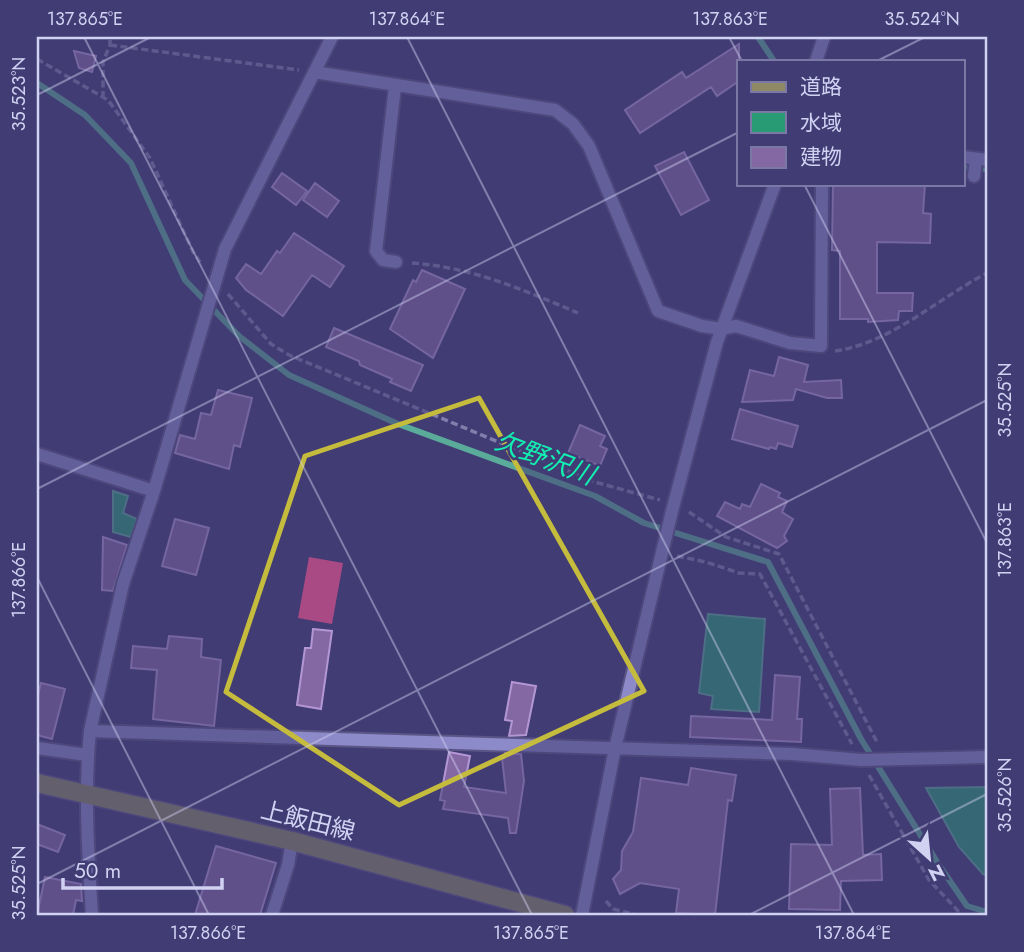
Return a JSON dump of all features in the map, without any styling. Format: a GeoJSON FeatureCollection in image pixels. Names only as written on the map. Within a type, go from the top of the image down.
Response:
{"type":"FeatureCollection","features":[{"type":"Feature","properties":{"kind":"main road","name":"上飯田線"},"geometry":{"type":"LineString","coordinates":[[37,783],[292,841],[565,915]]}},
{"type":"Feature","properties":{"kind":"street"},"geometry":{"type":"LineString","coordinates":[[92,915],[85,793],[90,731],[123,584],[154,491],[225,249],[332,37]]}},
{"type":"Feature","properties":{"kind":"street"},"geometry":{"type":"LineString","coordinates":[[817,60],[824,37]]}},
{"type":"Feature","properties":{"kind":"street"},"geometry":{"type":"LineString","coordinates":[[314,72],[395,87],[555,110],[573,124],[589,146],[658,311],[702,326],[721,329],[736,326],[790,343],[821,346],[822,186]]}},
{"type":"Feature","properties":{"kind":"street"},"geometry":{"type":"LineString","coordinates":[[395,87],[376,251],[383,260],[396,262]]}},
{"type":"Feature","properties":{"kind":"street"},"geometry":{"type":"LineString","coordinates":[[974,176],[975,159]]}},
{"type":"Feature","properties":{"kind":"street"},"geometry":{"type":"LineString","coordinates":[[582,915],[615,748],[673,507],[721,329],[774,186]]}},
{"type":"Feature","properties":{"kind":"street"},"geometry":{"type":"LineString","coordinates":[[37,454],[154,491]]}},
{"type":"Feature","properties":{"kind":"street"},"geometry":{"type":"LineString","coordinates":[[90,731],[792,754],[861,760],[987,757]]}},
{"type":"Feature","properties":{"kind":"street"},"geometry":{"type":"LineString","coordinates":[[37,748],[88,755]]}},
{"type":"Feature","properties":{"kind":"street"},"geometry":{"type":"LineString","coordinates":[[272,915],[288,865],[292,841]]}},
{"type":"Feature","properties":{"kind":"path"},"geometry":{"type":"LineString","coordinates":[[103,97],[103,62],[110,46],[110,37]]}},
{"type":"Feature","properties":{"kind":"path"},"geometry":{"type":"LineString","coordinates":[[110,46],[314,72]]}},
{"type":"Feature","properties":{"kind":"path"},"geometry":{"type":"LineString","coordinates":[[37,59],[108,100],[150,158],[193,252],[214,285],[223,287],[271,344],[289,355],[595,482],[673,507],[726,537],[779,554],[883,759]]}},
{"type":"Feature","properties":{"kind":"path"},"geometry":{"type":"LineString","coordinates":[[396,262],[426,264],[475,273],[578,313]]}},
{"type":"Feature","properties":{"kind":"path"},"geometry":{"type":"LineString","coordinates":[[821,346],[821,351],[831,352],[876,340],[939,300],[987,274]]}},
{"type":"Feature","properties":{"kind":"path"},"geometry":{"type":"LineString","coordinates":[[664,548],[739,573],[760,573],[929,880],[962,915]]}},
{"type":"Feature","properties":{"kind":"path"},"geometry":{"type":"LineString","coordinates":[[606,901],[613,909],[637,915]]}},
{"type":"Feature","properties":{"kind":"highlighted area"},"geometry":{"type":"Polygon","coordinates":[[[479,398],[644,691],[399,805],[226,692],[305,456],[479,398]]]}},
{"type":"Feature","properties":{"kind":"shaded area"},"geometry":{"type":"Polygon","coordinates":[[[309,557],[343,563],[332,624],[298,618],[309,557]]]}},
{"type":"Feature","properties":{"kind":"water"},"geometry":{"type":"Polygon","coordinates":[[[113,491],[128,496],[123,513],[137,519],[131,537],[113,532],[113,491]]]}},
{"type":"Feature","properties":{"kind":"water"},"geometry":{"type":"Polygon","coordinates":[[[708,614],[765,619],[759,712],[711,709],[713,696],[699,693],[708,614]]]}},
{"type":"Feature","properties":{"kind":"water"},"geometry":{"type":"Polygon","coordinates":[[[987,787],[987,875],[983,874],[959,847],[926,788],[987,787]]]}},
{"type":"Feature","properties":{"kind":"building"},"geometry":{"type":"Polygon","coordinates":[[[739,44],[737,82],[717,96],[711,87],[640,133],[625,110],[682,72],[686,78],[739,44]]]}},
{"type":"Feature","properties":{"kind":"building"},"geometry":{"type":"Polygon","coordinates":[[[74,51],[96,56],[92,72],[79,68],[74,51]]]}},
{"type":"Feature","properties":{"kind":"building"},"geometry":{"type":"Polygon","coordinates":[[[684,152],[709,200],[681,215],[655,166],[684,152]]]}},
{"type":"Feature","properties":{"kind":"building"},"geometry":{"type":"Polygon","coordinates":[[[282,173],[307,191],[296,205],[272,187],[282,173]]]}},
{"type":"Feature","properties":{"kind":"building"},"geometry":{"type":"Polygon","coordinates":[[[315,183],[339,201],[327,217],[303,200],[315,183]]]}},
{"type":"Feature","properties":{"kind":"building"},"geometry":{"type":"Polygon","coordinates":[[[833,186],[925,186],[923,213],[931,214],[930,243],[877,242],[877,293],[913,293],[912,311],[899,311],[898,320],[868,322],[868,319],[840,319],[840,251],[832,250],[833,186]]]}},
{"type":"Feature","properties":{"kind":"building"},"geometry":{"type":"Polygon","coordinates":[[[294,233],[344,266],[330,287],[312,275],[283,316],[246,290],[236,278],[246,264],[261,274],[294,233]]]}},
{"type":"Feature","properties":{"kind":"building"},"geometry":{"type":"Polygon","coordinates":[[[422,270],[465,289],[433,358],[390,329],[413,280],[416,282],[422,270]]]}},
{"type":"Feature","properties":{"kind":"building"},"geometry":{"type":"Polygon","coordinates":[[[334,328],[423,365],[411,391],[360,365],[359,361],[326,347],[334,328]]]}},
{"type":"Feature","properties":{"kind":"building"},"geometry":{"type":"Polygon","coordinates":[[[779,357],[808,365],[804,382],[841,380],[842,398],[827,398],[796,389],[793,400],[742,402],[750,370],[774,376],[779,357]]]}},
{"type":"Feature","properties":{"kind":"building"},"geometry":{"type":"Polygon","coordinates":[[[218,390],[252,398],[240,447],[234,445],[229,469],[175,453],[180,435],[195,439],[201,413],[211,415],[218,390]]]}},
{"type":"Feature","properties":{"kind":"building"},"geometry":{"type":"Polygon","coordinates":[[[740,409],[798,426],[792,447],[778,443],[776,449],[769,449],[732,439],[740,409]]]}},
{"type":"Feature","properties":{"kind":"building"},"geometry":{"type":"Polygon","coordinates":[[[580,425],[605,436],[600,446],[607,449],[600,466],[568,453],[580,425]]]}},
{"type":"Feature","properties":{"kind":"building"},"geometry":{"type":"Polygon","coordinates":[[[761,484],[780,493],[778,497],[787,501],[782,512],[793,519],[784,536],[787,541],[777,548],[717,516],[725,502],[740,509],[742,504],[750,507],[761,484]]]}},
{"type":"Feature","properties":{"kind":"building"},"geometry":{"type":"Polygon","coordinates":[[[175,519],[209,528],[196,575],[162,566],[175,519]]]}},
{"type":"Feature","properties":{"kind":"building"},"geometry":{"type":"Polygon","coordinates":[[[103,537],[127,545],[113,591],[102,590],[103,537]]]}},
{"type":"Feature","properties":{"kind":"building"},"geometry":{"type":"Polygon","coordinates":[[[313,629],[332,631],[321,709],[297,705],[305,648],[311,648],[313,629]]]}},
{"type":"Feature","properties":{"kind":"building"},"geometry":{"type":"Polygon","coordinates":[[[169,636],[202,639],[201,657],[221,660],[214,726],[153,719],[157,670],[131,668],[133,646],[167,649],[169,636]]]}},
{"type":"Feature","properties":{"kind":"building"},"geometry":{"type":"Polygon","coordinates":[[[775,675],[800,677],[797,719],[802,719],[801,742],[690,737],[691,716],[772,720],[775,675]]]}},
{"type":"Feature","properties":{"kind":"building"},"geometry":{"type":"Polygon","coordinates":[[[512,682],[536,686],[526,735],[509,736],[512,721],[505,720],[512,682]]]}},
{"type":"Feature","properties":{"kind":"building"},"geometry":{"type":"Polygon","coordinates":[[[41,683],[65,689],[52,739],[37,735],[37,700],[41,683]]]}},
{"type":"Feature","properties":{"kind":"building"},"geometry":{"type":"Polygon","coordinates":[[[449,752],[470,756],[464,787],[506,793],[502,758],[505,753],[521,754],[524,781],[516,833],[510,833],[508,818],[443,809],[445,801],[440,800],[449,752]]]}},
{"type":"Feature","properties":{"kind":"building"},"geometry":{"type":"Polygon","coordinates":[[[691,768],[736,775],[732,801],[728,800],[715,915],[676,913],[679,889],[640,883],[620,894],[613,879],[621,870],[622,851],[633,832],[641,778],[688,785],[691,768]]]}},
{"type":"Feature","properties":{"kind":"building"},"geometry":{"type":"Polygon","coordinates":[[[860,788],[863,855],[881,854],[882,880],[841,881],[840,910],[789,909],[791,844],[832,845],[830,789],[860,788]]]}},
{"type":"Feature","properties":{"kind":"building"},"geometry":{"type":"Polygon","coordinates":[[[37,824],[65,835],[58,852],[37,844],[37,824]]]}},
{"type":"Feature","properties":{"kind":"building"},"geometry":{"type":"Polygon","coordinates":[[[216,846],[276,863],[260,915],[195,915],[216,846]]]}},
{"type":"Feature","properties":{"kind":"building"},"geometry":{"type":"Polygon","coordinates":[[[45,877],[81,884],[82,901],[76,900],[73,915],[37,915],[45,877]]]}},
{"type":"Feature","properties":{"kind":"waterway"},"geometry":{"type":"LineString","coordinates":[[758,37],[773,60]]}},
{"type":"Feature","properties":{"kind":"waterway","name":"欠野沢川"},"geometry":{"type":"LineString","coordinates":[[37,83],[85,115],[131,163],[185,280],[239,336],[289,375],[398,424],[595,496],[644,523],[768,562],[861,739],[939,865],[967,906],[987,912]]}},
{"type":"Feature","properties":{"kind":"waterway"},"geometry":{"type":"LineString","coordinates":[[964,167],[987,169]]}}]}
